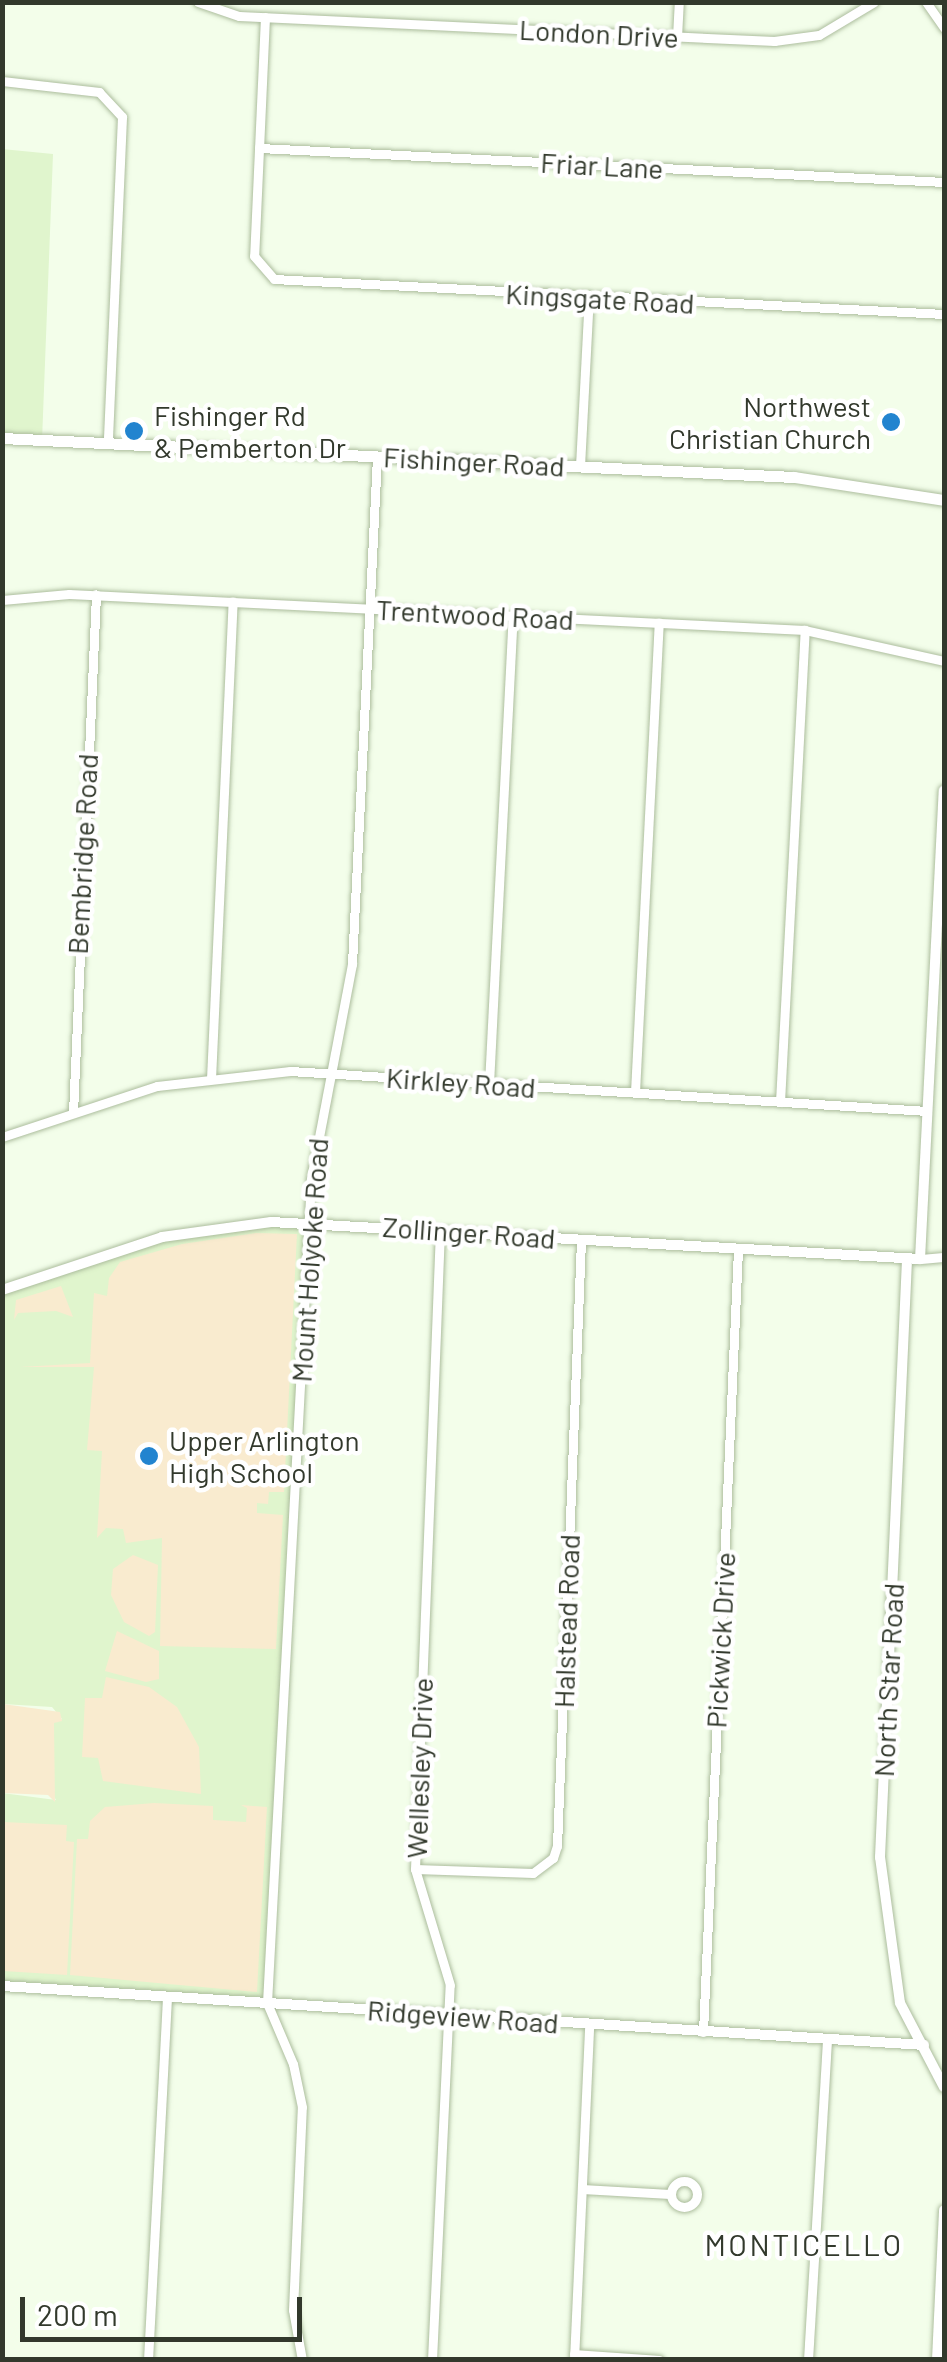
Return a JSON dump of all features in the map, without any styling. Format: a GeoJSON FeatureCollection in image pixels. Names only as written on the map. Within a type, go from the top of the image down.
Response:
{"type":"FeatureCollection","features":[{"type":"Feature","properties":{"kind":"main road","name":"Fishinger Road"},"geometry":{"type":"LineString","coordinates":[[2,438],[794,476],[944,500]]}},
{"type":"Feature","properties":{"kind":"street","name":"London Drive"},"geometry":{"type":"LineString","coordinates":[[198,2],[219,14],[265,17],[677,37],[799,39],[838,26],[874,2]]}},
{"type":"Feature","properties":{"kind":"street"},"geometry":{"type":"LineString","coordinates":[[677,37],[679,2]]}},
{"type":"Feature","properties":{"kind":"street"},"geometry":{"type":"LineString","coordinates":[[926,2],[944,28]]}},
{"type":"Feature","properties":{"kind":"street"},"geometry":{"type":"LineString","coordinates":[[258,148],[265,17]]}},
{"type":"Feature","properties":{"kind":"street"},"geometry":{"type":"LineString","coordinates":[[2,82],[99,92],[122,117],[108,444]]}},
{"type":"Feature","properties":{"kind":"street","name":"Friar Lane"},"geometry":{"type":"LineString","coordinates":[[258,148],[944,182]]}},
{"type":"Feature","properties":{"kind":"street","name":"Kingsgate Road"},"geometry":{"type":"LineString","coordinates":[[258,148],[254,242],[260,268],[291,282],[944,314]]}},
{"type":"Feature","properties":{"kind":"street"},"geometry":{"type":"LineString","coordinates":[[580,466],[588,298]]}},
{"type":"Feature","properties":{"kind":"street","name":"Mount Holyoke Road"},"geometry":{"type":"LineString","coordinates":[[302,2360],[293,2310],[302,2108],[293,2064],[266,2003],[308,1222],[320,1119],[352,964],[377,456]]}},
{"type":"Feature","properties":{"kind":"street","name":"Trentwood Road"},"geometry":{"type":"LineString","coordinates":[[2,600],[96,595],[805,630],[944,661]]}},
{"type":"Feature","properties":{"kind":"street","name":"Bembridge Road"},"geometry":{"type":"LineString","coordinates":[[73,1113],[69,1090],[96,595]]}},
{"type":"Feature","properties":{"kind":"street"},"geometry":{"type":"LineString","coordinates":[[211,1079],[233,602]]}},
{"type":"Feature","properties":{"kind":"street"},"geometry":{"type":"LineString","coordinates":[[490,1084],[514,616]]}},
{"type":"Feature","properties":{"kind":"street"},"geometry":{"type":"LineString","coordinates":[[635,1092],[659,622]]}},
{"type":"Feature","properties":{"kind":"street"},"geometry":{"type":"LineString","coordinates":[[780,1102],[805,630]]}},
{"type":"Feature","properties":{"kind":"street"},"geometry":{"type":"LineString","coordinates":[[920,1260],[944,791]]}},
{"type":"Feature","properties":{"kind":"street","name":"Kirkley Road"},"geometry":{"type":"LineString","coordinates":[[2,1137],[158,1086],[211,1079],[332,1074],[927,1110]]}},
{"type":"Feature","properties":{"kind":"street","name":"Zollinger Road"},"geometry":{"type":"LineString","coordinates":[[2,1290],[190,1230],[308,1222],[908,1260],[944,1258]]}},
{"type":"Feature","properties":{"kind":"street","name":"Wellesley Drive"},"geometry":{"type":"LineString","coordinates":[[432,2360],[448,1968],[416,1869],[440,1230]]}},
{"type":"Feature","properties":{"kind":"street","name":"Halstead Road"},"geometry":{"type":"LineString","coordinates":[[416,1869],[533,1873],[554,1858],[581,1240]]}},
{"type":"Feature","properties":{"kind":"street","name":"Pickwick Drive"},"geometry":{"type":"LineString","coordinates":[[703,2032],[738,1249]]}},
{"type":"Feature","properties":{"kind":"street","name":"North Star Road"},"geometry":{"type":"LineString","coordinates":[[908,1260],[880,1857],[897,1992],[944,2087]]}},
{"type":"Feature","properties":{"kind":"street","name":"Ridgeview Road"},"geometry":{"type":"LineString","coordinates":[[2,1986],[924,2045]]}},
{"type":"Feature","properties":{"kind":"street"},"geometry":{"type":"LineString","coordinates":[[148,2360],[168,1997]]}},
{"type":"Feature","properties":{"kind":"street"},"geometry":{"type":"LineString","coordinates":[[589,2025],[574,2357],[659,2360]]}},
{"type":"Feature","properties":{"kind":"street"},"geometry":{"type":"LineString","coordinates":[[808,2360],[827,2039]]}},
{"type":"Feature","properties":{"kind":"street"},"geometry":{"type":"LineString","coordinates":[[582,2189],[670,2194]]}},
{"type":"Feature","properties":{"kind":"street"},"geometry":{"type":"LineString","coordinates":[[937,2360],[944,2210]]}},
{"type":"Feature","properties":{"kind":"shaded area"},"geometry":{"type":"Polygon","coordinates":[[[2,149],[53,154],[42,441],[3,438],[2,149]]]}},
{"type":"Feature","properties":{"kind":"shaded area","name":"Upper Arlington High School"},"geometry":{"type":"Polygon","coordinates":[[[308,1222],[267,2003],[3,1986],[2,1793],[56,1800],[51,1791],[54,1722],[62,1719],[52,1707],[3,1704],[3,1290],[135,1245],[308,1222]]]}},
{"type":"Feature","properties":{"kind":"shaded area"},"geometry":{"type":"Polygon","coordinates":[[[256,1233],[297,1234],[284,1492],[269,1492],[268,1504],[257,1503],[257,1513],[283,1515],[276,1649],[160,1646],[162,1538],[126,1543],[123,1529],[106,1528],[97,1538],[102,1451],[87,1450],[94,1367],[20,1367],[90,1363],[94,1293],[107,1296],[109,1278],[120,1262],[182,1244],[256,1233]]]}},
{"type":"Feature","properties":{"kind":"shaded area"},"geometry":{"type":"Polygon","coordinates":[[[61,1286],[73,1317],[56,1311],[18,1313],[14,1320],[16,1300],[61,1286]]]}},
{"type":"Feature","properties":{"kind":"shaded area"},"geometry":{"type":"Polygon","coordinates":[[[133,1555],[158,1565],[155,1632],[149,1636],[124,1622],[111,1595],[113,1569],[133,1555]]]}},
{"type":"Feature","properties":{"kind":"shaded area"},"geometry":{"type":"Polygon","coordinates":[[[117,1631],[159,1651],[159,1679],[146,1682],[105,1671],[117,1631]]]}},
{"type":"Feature","properties":{"kind":"shaded area"},"geometry":{"type":"Polygon","coordinates":[[[106,1677],[149,1687],[177,1707],[199,1747],[201,1794],[103,1781],[98,1758],[82,1757],[85,1698],[102,1698],[106,1677]]]}},
{"type":"Feature","properties":{"kind":"shaded area"},"geometry":{"type":"Polygon","coordinates":[[[3,1704],[60,1712],[62,1721],[54,1723],[55,1802],[48,1795],[3,1793],[3,1704]]]}},
{"type":"Feature","properties":{"kind":"shaded area"},"geometry":{"type":"Polygon","coordinates":[[[154,1803],[213,1806],[213,1820],[246,1822],[247,1808],[241,1805],[267,1807],[257,1992],[70,1975],[77,1839],[88,1839],[90,1821],[105,1807],[154,1803]]]}},
{"type":"Feature","properties":{"kind":"shaded area"},"geometry":{"type":"Polygon","coordinates":[[[3,1822],[67,1825],[66,1841],[74,1842],[67,1975],[3,1971],[3,1822]]]}},
{"type":"Feature","properties":{"kind":"place","name":"Northwest Christian Church"},"geometry":{"type":"Point","coordinates":[891,422]}},
{"type":"Feature","properties":{"kind":"place","name":"Fishinger Rd & Pemberton Dr"},"geometry":{"type":"Point","coordinates":[134,431]}},
{"type":"Feature","properties":{"kind":"place","name":"Upper Arlington High School"},"geometry":{"type":"Point","coordinates":[149,1456]}},
{"type":"Feature","properties":{"kind":"district","name":"MONTICELLO"},"geometry":{"type":"Point","coordinates":[804,2244]}}]}
